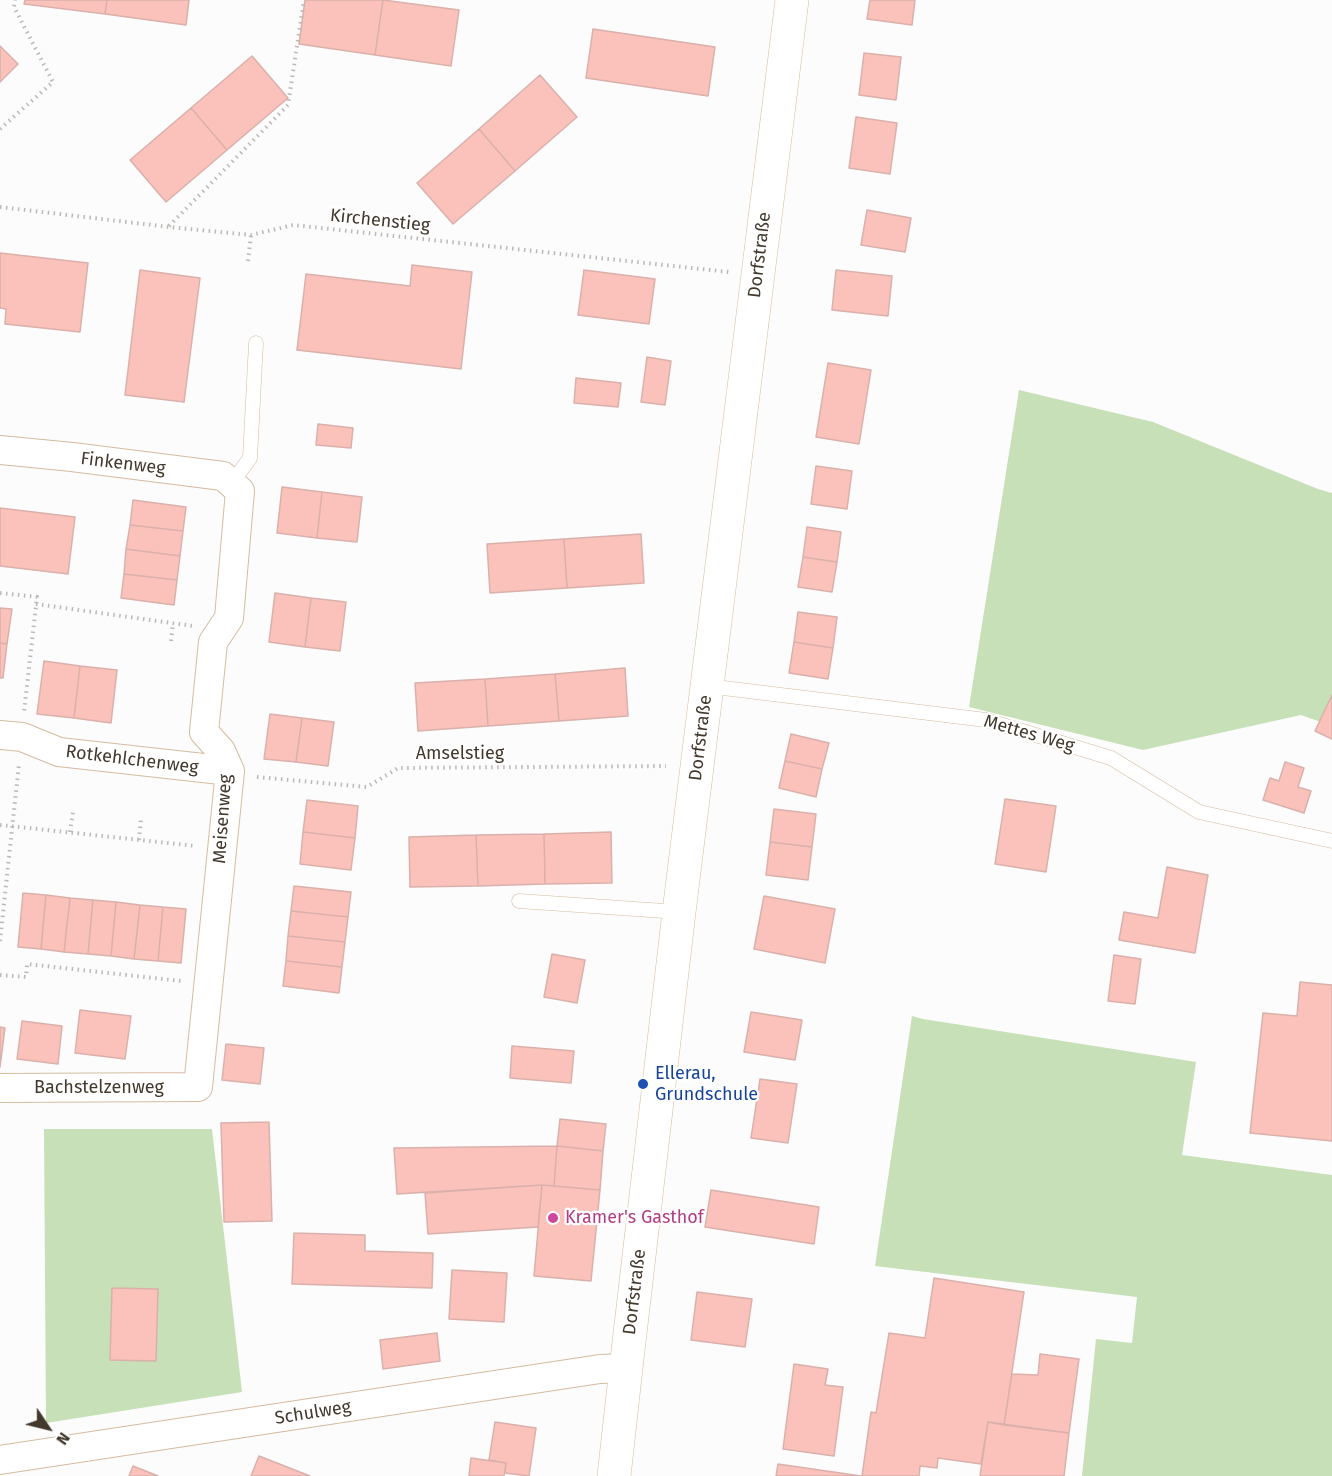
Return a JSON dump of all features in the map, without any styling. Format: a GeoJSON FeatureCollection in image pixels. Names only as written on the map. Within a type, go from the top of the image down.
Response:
{"type":"FeatureCollection","features":[{"type":"Feature","properties":{"kind":"street","name":"Dorfstraße"},"geometry":{"type":"LineString","coordinates":[[614,1476],[679,912],[757,275],[787,1]]}},
{"type":"Feature","properties":{"kind":"street","name":"Finkenweg"},"geometry":{"type":"LineString","coordinates":[[0,450],[223,476],[236,487]]}},
{"type":"Feature","properties":{"kind":"street","name":"Meisenweg"},"geometry":{"type":"LineString","coordinates":[[198,1087],[230,771],[221,751],[204,732],[213,642],[229,618],[236,487]]}},
{"type":"Feature","properties":{"kind":"street","name":"Rotkehlchenweg"},"geometry":{"type":"LineString","coordinates":[[0,735],[22,737],[59,752],[230,771]]}},
{"type":"Feature","properties":{"kind":"street","name":"Bachstelzenweg"},"geometry":{"type":"LineString","coordinates":[[0,1088],[198,1087]]}},
{"type":"Feature","properties":{"kind":"street","name":"Schulweg"},"geometry":{"type":"LineString","coordinates":[[0,1460],[600,1369],[626,1368]]}},
{"type":"Feature","properties":{"kind":"lane"},"geometry":{"type":"LineString","coordinates":[[236,487],[250,458],[256,343]]}},
{"type":"Feature","properties":{"kind":"lane","name":"Mettes Weg"},"geometry":{"type":"LineString","coordinates":[[707,686],[986,720],[1111,758],[1198,812],[1332,841]]}},
{"type":"Feature","properties":{"kind":"lane"},"geometry":{"type":"LineString","coordinates":[[519,901],[679,912]]}},
{"type":"Feature","properties":{"kind":"path"},"geometry":{"type":"LineString","coordinates":[[0,129],[53,82],[14,7],[15,0]]}},
{"type":"Feature","properties":{"kind":"path"},"geometry":{"type":"LineString","coordinates":[[169,227],[288,105],[304,0]]}},
{"type":"Feature","properties":{"kind":"path","name":"Kirchenstieg"},"geometry":{"type":"LineString","coordinates":[[0,207],[251,235],[293,225],[757,275]]}},
{"type":"Feature","properties":{"kind":"path"},"geometry":{"type":"LineString","coordinates":[[248,261],[251,235]]}},
{"type":"Feature","properties":{"kind":"path"},"geometry":{"type":"LineString","coordinates":[[36,604],[221,629]]}},
{"type":"Feature","properties":{"kind":"path"},"geometry":{"type":"LineString","coordinates":[[171,641],[173,623]]}},
{"type":"Feature","properties":{"kind":"path","name":"Amselstieg"},"geometry":{"type":"LineString","coordinates":[[230,771],[245,776],[367,787],[398,768],[698,766]]}},
{"type":"Feature","properties":{"kind":"path"},"geometry":{"type":"LineString","coordinates":[[70,832],[73,812]]}},
{"type":"Feature","properties":{"kind":"path"},"geometry":{"type":"LineString","coordinates":[[139,840],[141,819]]}},
{"type":"Feature","properties":{"kind":"path"},"geometry":{"type":"LineString","coordinates":[[0,825],[222,848]]}},
{"type":"Feature","properties":{"kind":"path"},"geometry":{"type":"LineString","coordinates":[[0,975],[26,978],[27,964],[208,984]]}},
{"type":"Feature","properties":{"kind":"green space"},"geometry":{"type":"Polygon","coordinates":[[[1019,390],[1153,422],[1332,493],[1332,726],[1301,715],[1143,750],[969,707],[1019,390]]]}},
{"type":"Feature","properties":{"kind":"green space"},"geometry":{"type":"Polygon","coordinates":[[[912,1016],[1196,1062],[1182,1155],[1332,1175],[1332,1476],[1082,1476],[1096,1339],[1132,1343],[1137,1297],[875,1266],[912,1016]]]}},
{"type":"Feature","properties":{"kind":"green space"},"geometry":{"type":"Polygon","coordinates":[[[44,1129],[212,1129],[242,1392],[46,1423],[44,1129]]]}},
{"type":"Feature","properties":{"kind":"building"},"geometry":{"type":"Polygon","coordinates":[[[25,0],[107,0],[105,14],[24,4],[25,0]]]}},
{"type":"Feature","properties":{"kind":"building"},"geometry":{"type":"Polygon","coordinates":[[[107,0],[189,0],[186,25],[105,14],[107,0]]]}},
{"type":"Feature","properties":{"kind":"building"},"geometry":{"type":"Polygon","coordinates":[[[305,0],[383,0],[375,55],[299,44],[305,0]]]}},
{"type":"Feature","properties":{"kind":"building"},"geometry":{"type":"Polygon","coordinates":[[[383,0],[459,10],[451,66],[375,55],[383,0]]]}},
{"type":"Feature","properties":{"kind":"building"},"geometry":{"type":"Polygon","coordinates":[[[870,0],[915,0],[912,25],[867,19],[870,0]]]}},
{"type":"Feature","properties":{"kind":"building"},"geometry":{"type":"Polygon","coordinates":[[[593,29],[715,47],[708,96],[586,78],[593,29]]]}},
{"type":"Feature","properties":{"kind":"building"},"geometry":{"type":"Polygon","coordinates":[[[0,46],[18,64],[0,82],[0,46]]]}},
{"type":"Feature","properties":{"kind":"building"},"geometry":{"type":"Polygon","coordinates":[[[864,53],[901,57],[896,100],[859,95],[864,53]]]}},
{"type":"Feature","properties":{"kind":"building"},"geometry":{"type":"Polygon","coordinates":[[[252,56],[288,98],[227,150],[191,108],[252,56]]]}},
{"type":"Feature","properties":{"kind":"building"},"geometry":{"type":"Polygon","coordinates":[[[540,75],[577,117],[515,171],[479,129],[540,75]]]}},
{"type":"Feature","properties":{"kind":"building"},"geometry":{"type":"Polygon","coordinates":[[[191,108],[227,150],[166,202],[130,160],[191,108]]]}},
{"type":"Feature","properties":{"kind":"building"},"geometry":{"type":"Polygon","coordinates":[[[856,117],[897,123],[890,174],[849,168],[856,117]]]}},
{"type":"Feature","properties":{"kind":"building"},"geometry":{"type":"Polygon","coordinates":[[[479,129],[515,171],[453,224],[417,183],[479,129]]]}},
{"type":"Feature","properties":{"kind":"building"},"geometry":{"type":"Polygon","coordinates":[[[867,210],[911,218],[905,252],[861,245],[867,210]]]}},
{"type":"Feature","properties":{"kind":"building"},"geometry":{"type":"Polygon","coordinates":[[[0,253],[88,263],[80,332],[5,324],[6,309],[0,308],[0,253]]]}},
{"type":"Feature","properties":{"kind":"building"},"geometry":{"type":"Polygon","coordinates":[[[412,265],[472,272],[461,369],[297,350],[306,274],[410,286],[412,265]]]}},
{"type":"Feature","properties":{"kind":"building"},"geometry":{"type":"Polygon","coordinates":[[[140,270],[200,278],[184,402],[125,395],[140,270]]]}},
{"type":"Feature","properties":{"kind":"building"},"geometry":{"type":"Polygon","coordinates":[[[584,270],[655,279],[649,324],[578,315],[584,270]]]}},
{"type":"Feature","properties":{"kind":"building"},"geometry":{"type":"Polygon","coordinates":[[[836,270],[892,276],[888,316],[832,310],[836,270]]]}},
{"type":"Feature","properties":{"kind":"building"},"geometry":{"type":"Polygon","coordinates":[[[647,357],[671,361],[665,405],[641,402],[647,357]]]}},
{"type":"Feature","properties":{"kind":"building"},"geometry":{"type":"Polygon","coordinates":[[[828,363],[871,370],[859,444],[816,437],[828,363]]]}},
{"type":"Feature","properties":{"kind":"building"},"geometry":{"type":"Polygon","coordinates":[[[576,378],[621,383],[618,407],[574,403],[576,378]]]}},
{"type":"Feature","properties":{"kind":"building"},"geometry":{"type":"Polygon","coordinates":[[[318,424],[353,428],[351,448],[316,445],[318,424]]]}},
{"type":"Feature","properties":{"kind":"building"},"geometry":{"type":"Polygon","coordinates":[[[816,466],[852,471],[847,509],[811,504],[816,466]]]}},
{"type":"Feature","properties":{"kind":"building"},"geometry":{"type":"Polygon","coordinates":[[[282,487],[322,492],[317,538],[277,533],[282,487]]]}},
{"type":"Feature","properties":{"kind":"building"},"geometry":{"type":"Polygon","coordinates":[[[322,492],[362,497],[357,542],[317,538],[322,492]]]}},
{"type":"Feature","properties":{"kind":"building"},"geometry":{"type":"Polygon","coordinates":[[[133,500],[186,507],[183,531],[130,525],[133,500]]]}},
{"type":"Feature","properties":{"kind":"building"},"geometry":{"type":"Polygon","coordinates":[[[0,508],[75,517],[68,574],[0,566],[0,508]]]}},
{"type":"Feature","properties":{"kind":"building"},"geometry":{"type":"Polygon","coordinates":[[[130,525],[183,531],[180,556],[126,549],[130,525]]]}},
{"type":"Feature","properties":{"kind":"building"},"geometry":{"type":"Polygon","coordinates":[[[807,527],[841,532],[837,562],[803,557],[807,527]]]}},
{"type":"Feature","properties":{"kind":"building"},"geometry":{"type":"Polygon","coordinates":[[[641,534],[644,583],[567,588],[564,539],[641,534]]]}},
{"type":"Feature","properties":{"kind":"building"},"geometry":{"type":"Polygon","coordinates":[[[564,539],[567,588],[490,593],[487,544],[564,539]]]}},
{"type":"Feature","properties":{"kind":"building"},"geometry":{"type":"Polygon","coordinates":[[[126,549],[180,556],[177,580],[124,574],[126,549]]]}},
{"type":"Feature","properties":{"kind":"building"},"geometry":{"type":"Polygon","coordinates":[[[803,557],[837,562],[832,592],[798,587],[803,557]]]}},
{"type":"Feature","properties":{"kind":"building"},"geometry":{"type":"Polygon","coordinates":[[[124,574],[177,580],[174,605],[121,598],[124,574]]]}},
{"type":"Feature","properties":{"kind":"building"},"geometry":{"type":"Polygon","coordinates":[[[275,593],[311,598],[305,647],[269,642],[275,593]]]}},
{"type":"Feature","properties":{"kind":"building"},"geometry":{"type":"Polygon","coordinates":[[[311,598],[346,602],[340,651],[305,647],[311,598]]]}},
{"type":"Feature","properties":{"kind":"building"},"geometry":{"type":"Polygon","coordinates":[[[0,608],[12,609],[7,644],[0,643],[0,608]]]}},
{"type":"Feature","properties":{"kind":"building"},"geometry":{"type":"Polygon","coordinates":[[[798,612],[837,617],[833,648],[794,642],[798,612]]]}},
{"type":"Feature","properties":{"kind":"building"},"geometry":{"type":"Polygon","coordinates":[[[794,642],[833,648],[828,679],[789,673],[794,642]]]}},
{"type":"Feature","properties":{"kind":"building"},"geometry":{"type":"Polygon","coordinates":[[[0,643],[7,644],[3,678],[0,678],[0,643]]]}},
{"type":"Feature","properties":{"kind":"building"},"geometry":{"type":"Polygon","coordinates":[[[44,661],[80,666],[74,718],[37,714],[44,661]]]}},
{"type":"Feature","properties":{"kind":"building"},"geometry":{"type":"Polygon","coordinates":[[[80,666],[117,670],[111,723],[74,718],[80,666]]]}},
{"type":"Feature","properties":{"kind":"building"},"geometry":{"type":"Polygon","coordinates":[[[625,668],[628,716],[559,721],[555,674],[625,668]]]}},
{"type":"Feature","properties":{"kind":"building"},"geometry":{"type":"Polygon","coordinates":[[[555,674],[559,721],[488,726],[485,679],[555,674]]]}},
{"type":"Feature","properties":{"kind":"building"},"geometry":{"type":"Polygon","coordinates":[[[485,679],[488,726],[418,731],[415,683],[485,679]]]}},
{"type":"Feature","properties":{"kind":"building"},"geometry":{"type":"Polygon","coordinates":[[[1332,695],[1332,739],[1315,731],[1332,695]]]}},
{"type":"Feature","properties":{"kind":"building"},"geometry":{"type":"Polygon","coordinates":[[[270,714],[302,718],[296,762],[264,759],[270,714]]]}},
{"type":"Feature","properties":{"kind":"building"},"geometry":{"type":"Polygon","coordinates":[[[302,718],[334,722],[328,766],[296,762],[302,718]]]}},
{"type":"Feature","properties":{"kind":"building"},"geometry":{"type":"Polygon","coordinates":[[[791,734],[829,743],[822,769],[785,761],[791,734]]]}},
{"type":"Feature","properties":{"kind":"building"},"geometry":{"type":"Polygon","coordinates":[[[785,761],[822,769],[816,797],[779,788],[785,761]]]}},
{"type":"Feature","properties":{"kind":"building"},"geometry":{"type":"Polygon","coordinates":[[[1285,762],[1304,768],[1298,787],[1311,791],[1304,813],[1263,800],[1270,778],[1279,781],[1285,762]]]}},
{"type":"Feature","properties":{"kind":"building"},"geometry":{"type":"Polygon","coordinates":[[[1005,799],[1056,806],[1046,872],[995,864],[1005,799]]]}},
{"type":"Feature","properties":{"kind":"building"},"geometry":{"type":"Polygon","coordinates":[[[307,800],[358,806],[355,838],[303,832],[307,800]]]}},
{"type":"Feature","properties":{"kind":"building"},"geometry":{"type":"Polygon","coordinates":[[[774,809],[816,814],[812,847],[770,842],[774,809]]]}},
{"type":"Feature","properties":{"kind":"building"},"geometry":{"type":"Polygon","coordinates":[[[303,832],[355,838],[351,870],[300,864],[303,832]]]}},
{"type":"Feature","properties":{"kind":"building"},"geometry":{"type":"Polygon","coordinates":[[[611,832],[612,883],[545,884],[544,834],[611,832]]]}},
{"type":"Feature","properties":{"kind":"building"},"geometry":{"type":"Polygon","coordinates":[[[544,834],[545,884],[478,886],[476,835],[544,834]]]}},
{"type":"Feature","properties":{"kind":"building"},"geometry":{"type":"Polygon","coordinates":[[[476,835],[478,886],[410,887],[409,837],[476,835]]]}},
{"type":"Feature","properties":{"kind":"building"},"geometry":{"type":"Polygon","coordinates":[[[770,842],[812,847],[808,880],[766,875],[770,842]]]}},
{"type":"Feature","properties":{"kind":"building"},"geometry":{"type":"Polygon","coordinates":[[[1167,867],[1208,875],[1195,953],[1119,940],[1124,912],[1158,918],[1167,867]]]}},
{"type":"Feature","properties":{"kind":"building"},"geometry":{"type":"Polygon","coordinates":[[[294,886],[351,892],[348,917],[291,911],[294,886]]]}},
{"type":"Feature","properties":{"kind":"building"},"geometry":{"type":"Polygon","coordinates":[[[23,893],[46,895],[41,949],[18,947],[23,893]]]}},
{"type":"Feature","properties":{"kind":"building"},"geometry":{"type":"Polygon","coordinates":[[[46,895],[70,898],[64,952],[41,949],[46,895]]]}},
{"type":"Feature","properties":{"kind":"building"},"geometry":{"type":"Polygon","coordinates":[[[764,896],[835,909],[825,963],[754,949],[764,896]]]}},
{"type":"Feature","properties":{"kind":"building"},"geometry":{"type":"Polygon","coordinates":[[[70,898],[93,900],[88,954],[64,952],[70,898]]]}},
{"type":"Feature","properties":{"kind":"building"},"geometry":{"type":"Polygon","coordinates":[[[93,900],[116,902],[111,956],[88,954],[93,900]]]}},
{"type":"Feature","properties":{"kind":"building"},"geometry":{"type":"Polygon","coordinates":[[[116,902],[140,905],[134,959],[111,956],[116,902]]]}},
{"type":"Feature","properties":{"kind":"building"},"geometry":{"type":"Polygon","coordinates":[[[140,905],[163,907],[158,961],[134,959],[140,905]]]}},
{"type":"Feature","properties":{"kind":"building"},"geometry":{"type":"Polygon","coordinates":[[[163,907],[186,909],[181,963],[158,961],[163,907]]]}},
{"type":"Feature","properties":{"kind":"building"},"geometry":{"type":"Polygon","coordinates":[[[291,911],[348,917],[345,942],[288,936],[291,911]]]}},
{"type":"Feature","properties":{"kind":"building"},"geometry":{"type":"Polygon","coordinates":[[[288,936],[345,942],[342,967],[286,961],[288,936]]]}},
{"type":"Feature","properties":{"kind":"building"},"geometry":{"type":"Polygon","coordinates":[[[552,954],[585,960],[577,1003],[544,997],[552,954]]]}},
{"type":"Feature","properties":{"kind":"building"},"geometry":{"type":"Polygon","coordinates":[[[1114,955],[1141,959],[1135,1004],[1108,1001],[1114,955]]]}},
{"type":"Feature","properties":{"kind":"building"},"geometry":{"type":"Polygon","coordinates":[[[286,961],[342,967],[339,993],[283,986],[286,961]]]}},
{"type":"Feature","properties":{"kind":"building"},"geometry":{"type":"Polygon","coordinates":[[[1300,982],[1332,985],[1332,1141],[1250,1133],[1263,1013],[1297,1016],[1300,982]]]}},
{"type":"Feature","properties":{"kind":"building"},"geometry":{"type":"Polygon","coordinates":[[[80,1010],[131,1016],[125,1059],[75,1053],[80,1010]]]}},
{"type":"Feature","properties":{"kind":"building"},"geometry":{"type":"Polygon","coordinates":[[[751,1012],[802,1020],[795,1060],[744,1052],[751,1012]]]}},
{"type":"Feature","properties":{"kind":"building"},"geometry":{"type":"Polygon","coordinates":[[[22,1021],[62,1026],[58,1064],[17,1059],[22,1021]]]}},
{"type":"Feature","properties":{"kind":"building"},"geometry":{"type":"Polygon","coordinates":[[[0,1027],[5,1028],[0,1067],[0,1027]]]}},
{"type":"Feature","properties":{"kind":"building"},"geometry":{"type":"Polygon","coordinates":[[[226,1044],[264,1048],[260,1084],[222,1080],[226,1044]]]}},
{"type":"Feature","properties":{"kind":"building"},"geometry":{"type":"Polygon","coordinates":[[[512,1046],[574,1051],[571,1083],[510,1078],[512,1046]]]}},
{"type":"Feature","properties":{"kind":"building"},"geometry":{"type":"Polygon","coordinates":[[[760,1079],[797,1084],[788,1143],[751,1138],[760,1079]]]}},
{"type":"Feature","properties":{"kind":"building"},"geometry":{"type":"Polygon","coordinates":[[[560,1119],[606,1124],[603,1151],[557,1146],[560,1119]]]}},
{"type":"Feature","properties":{"kind":"building"},"geometry":{"type":"Polygon","coordinates":[[[269,1122],[272,1221],[224,1222],[221,1123],[269,1122]]]}},
{"type":"Feature","properties":{"kind":"building"},"geometry":{"type":"Polygon","coordinates":[[[557,1146],[554,1186],[397,1194],[394,1148],[557,1146]]]}},
{"type":"Feature","properties":{"kind":"building"},"geometry":{"type":"Polygon","coordinates":[[[557,1146],[603,1151],[600,1190],[554,1186],[557,1146]]]}},
{"type":"Feature","properties":{"kind":"building"},"geometry":{"type":"Polygon","coordinates":[[[542,1185],[600,1190],[591,1281],[534,1276],[542,1185]]]}},
{"type":"Feature","properties":{"kind":"building"},"geometry":{"type":"Polygon","coordinates":[[[542,1185],[538,1227],[428,1234],[425,1193],[542,1185]]]}},
{"type":"Feature","properties":{"kind":"building"},"geometry":{"type":"Polygon","coordinates":[[[711,1190],[819,1207],[814,1244],[705,1227],[711,1190]]]}},
{"type":"Feature","properties":{"kind":"building"},"geometry":{"type":"Polygon","coordinates":[[[294,1233],[365,1235],[365,1251],[433,1253],[432,1288],[292,1284],[294,1233]]]}},
{"type":"Feature","properties":{"kind":"building"},"geometry":{"type":"Polygon","coordinates":[[[452,1270],[507,1273],[504,1322],[449,1319],[452,1270]]]}},
{"type":"Feature","properties":{"kind":"building"},"geometry":{"type":"Polygon","coordinates":[[[934,1278],[1024,1292],[1004,1425],[988,1422],[981,1464],[938,1458],[937,1468],[920,1466],[919,1476],[862,1476],[871,1412],[876,1413],[889,1333],[925,1338],[934,1278]]]}},
{"type":"Feature","properties":{"kind":"building"},"geometry":{"type":"Polygon","coordinates":[[[112,1288],[158,1289],[156,1361],[110,1360],[112,1288]]]}},
{"type":"Feature","properties":{"kind":"building"},"geometry":{"type":"Polygon","coordinates":[[[697,1292],[752,1299],[745,1347],[691,1340],[697,1292]]]}},
{"type":"Feature","properties":{"kind":"building"},"geometry":{"type":"Polygon","coordinates":[[[437,1333],[440,1361],[383,1369],[380,1340],[437,1333]]]}},
{"type":"Feature","properties":{"kind":"building"},"geometry":{"type":"Polygon","coordinates":[[[1040,1354],[1079,1359],[1069,1433],[1004,1425],[1012,1374],[1038,1375],[1040,1354]]]}},
{"type":"Feature","properties":{"kind":"building"},"geometry":{"type":"Polygon","coordinates":[[[794,1364],[828,1369],[825,1385],[843,1387],[834,1456],[783,1449],[794,1364]]]}},
{"type":"Feature","properties":{"kind":"building"},"geometry":{"type":"Polygon","coordinates":[[[495,1422],[536,1428],[529,1476],[505,1473],[506,1463],[489,1460],[495,1422]]]}},
{"type":"Feature","properties":{"kind":"building"},"geometry":{"type":"Polygon","coordinates":[[[988,1422],[1069,1433],[1064,1476],[980,1476],[988,1422]]]}},
{"type":"Feature","properties":{"kind":"building"},"geometry":{"type":"Polygon","coordinates":[[[259,1456],[310,1476],[251,1476],[259,1456]]]}},
{"type":"Feature","properties":{"kind":"building"},"geometry":{"type":"Polygon","coordinates":[[[471,1458],[506,1463],[504,1476],[469,1476],[471,1458]]]}},
{"type":"Feature","properties":{"kind":"building"},"geometry":{"type":"Polygon","coordinates":[[[778,1464],[861,1476],[776,1476],[778,1464]]]}},
{"type":"Feature","properties":{"kind":"building"},"geometry":{"type":"Polygon","coordinates":[[[133,1466],[158,1476],[129,1476],[133,1466]]]}},
{"type":"Feature","properties":{"kind":"place","name":"Ellerau, Grundschule"},"geometry":{"type":"Point","coordinates":[643,1084]}},
{"type":"Feature","properties":{"kind":"place","name":"Kramer's Gasthof"},"geometry":{"type":"Point","coordinates":[553,1218]}}]}
